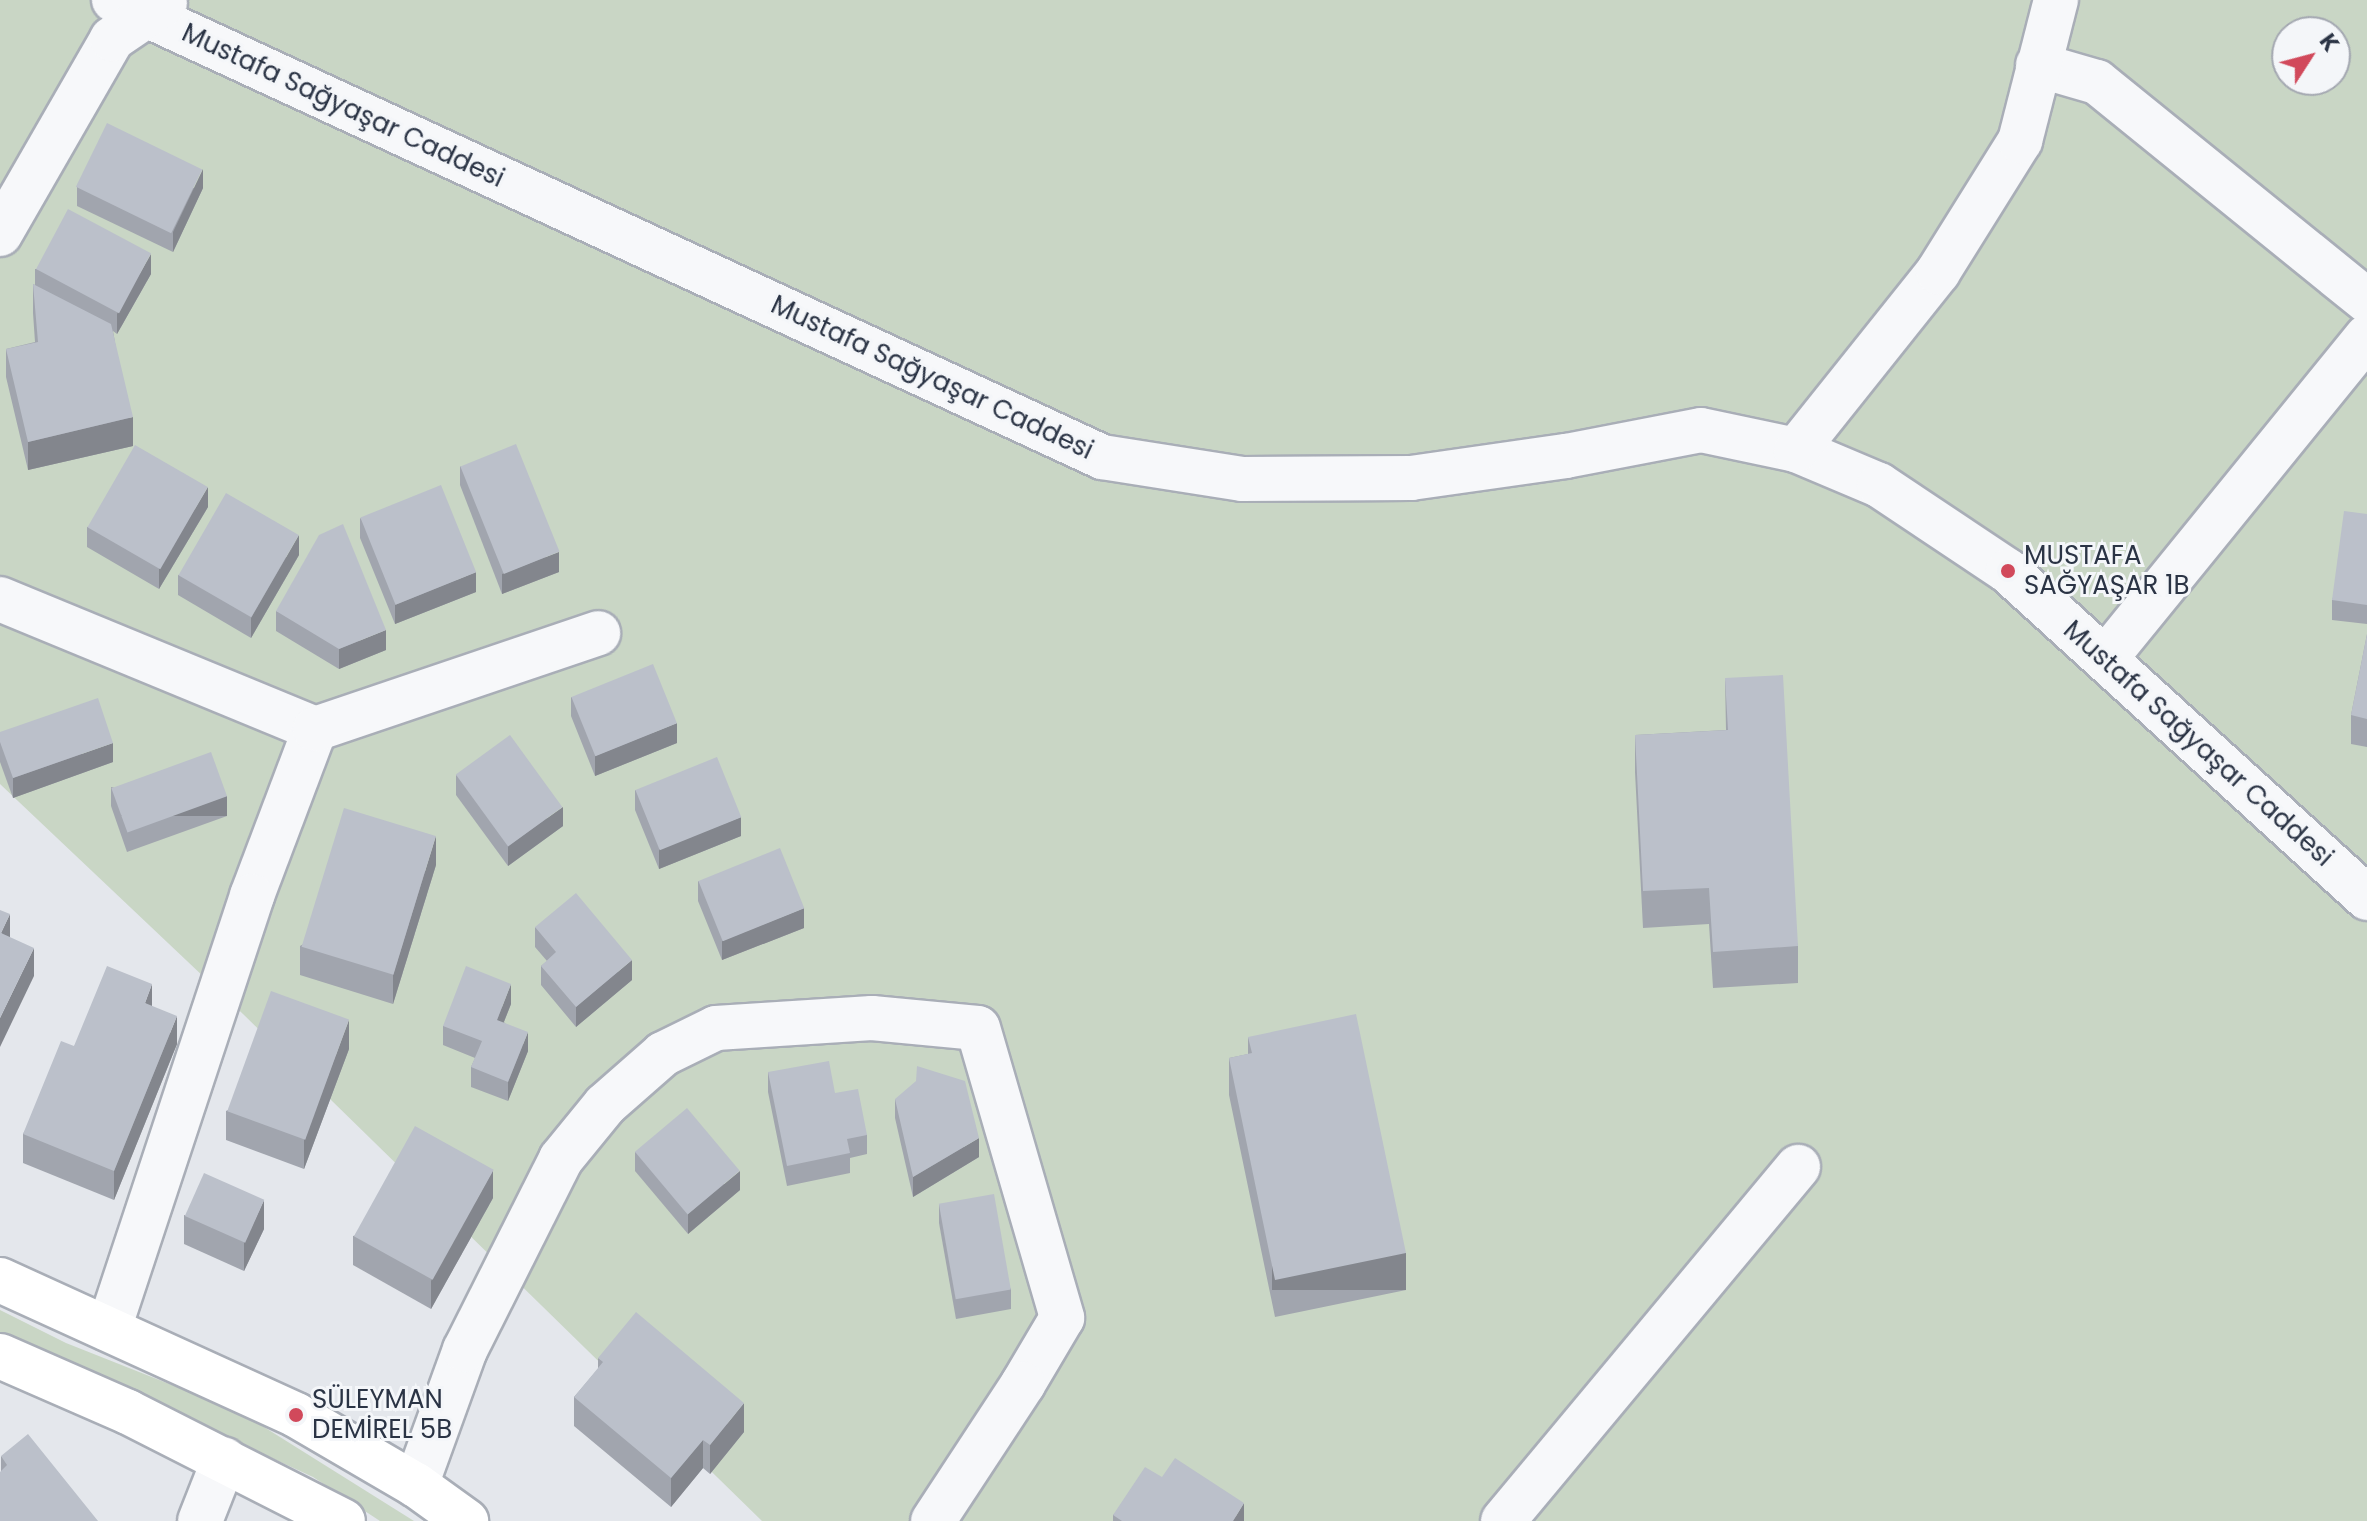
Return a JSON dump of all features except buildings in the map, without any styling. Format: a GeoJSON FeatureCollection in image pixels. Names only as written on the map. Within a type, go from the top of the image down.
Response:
{"type":"FeatureCollection","features":[{"type":"Feature","properties":{"kind":"main road"},"geometry":{"type":"LineString","coordinates":[[0,1280],[296,1415],[416,1485],[466,1521]]}},
{"type":"Feature","properties":{"kind":"main road"},"geometry":{"type":"LineString","coordinates":[[0,1356],[128,1412],[343,1521]]}},
{"type":"Feature","properties":{"kind":"street"},"geometry":{"type":"LineString","coordinates":[[1796,450],[1938,272],[2020,141],[2056,0]]}},
{"type":"Feature","properties":{"kind":"street"},"geometry":{"type":"LineString","coordinates":[[0,234],[112,39],[142,5]]}},
{"type":"Feature","properties":{"kind":"street","name":"Mustafa Sağyaşar Caddesi"},"geometry":{"type":"LineString","coordinates":[[142,5],[1102,457],[1242,479],[1395,478],[1566,456],[1701,430],[1796,450],[1879,485],[2008,571],[2367,898]]}},
{"type":"Feature","properties":{"kind":"street"},"geometry":{"type":"LineString","coordinates":[[2038,65],[2097,82],[2367,301]]}},
{"type":"Feature","properties":{"kind":"street"},"geometry":{"type":"LineString","coordinates":[[2105,659],[2367,337]]}},
{"type":"Feature","properties":{"kind":"street"},"geometry":{"type":"LineString","coordinates":[[0,599],[315,729],[598,633]]}},
{"type":"Feature","properties":{"kind":"street"},"geometry":{"type":"LineString","coordinates":[[109,1329],[252,896],[315,729]]}},
{"type":"Feature","properties":{"kind":"street"},"geometry":{"type":"LineString","coordinates":[[416,1485],[465,1350],[561,1159],[605,1105],[663,1054],[716,1028],[872,1018],[978,1028],[1062,1318],[1023,1384],[933,1521]]}},
{"type":"Feature","properties":{"kind":"street"},"geometry":{"type":"LineString","coordinates":[[1503,1521],[1798,1167]]}},
{"type":"Feature","properties":{"kind":"street"},"geometry":{"type":"LineString","coordinates":[[200,1521],[224,1460]]}},
{"type":"Feature","properties":{"kind":"green space"},"geometry":{"type":"Polygon","coordinates":[[[0,0],[2367,0],[2367,1521],[762,1521],[243,1014],[0,784],[0,0]]]}},
{"type":"Feature","properties":{"kind":"green space"},"geometry":{"type":"Polygon","coordinates":[[[0,1310],[66,1343],[240,1412],[414,1521],[380,1521],[313,1477],[0,1332],[0,1310]]]}},
{"type":"Feature","properties":{"kind":"place","name":"MUSTAFA SAĞYAŞAR 1B"},"geometry":{"type":"Point","coordinates":[2008,571]}},
{"type":"Feature","properties":{"kind":"place","name":"SÜLEYMAN DEMİREL 5B"},"geometry":{"type":"Point","coordinates":[296,1415]}}]}
